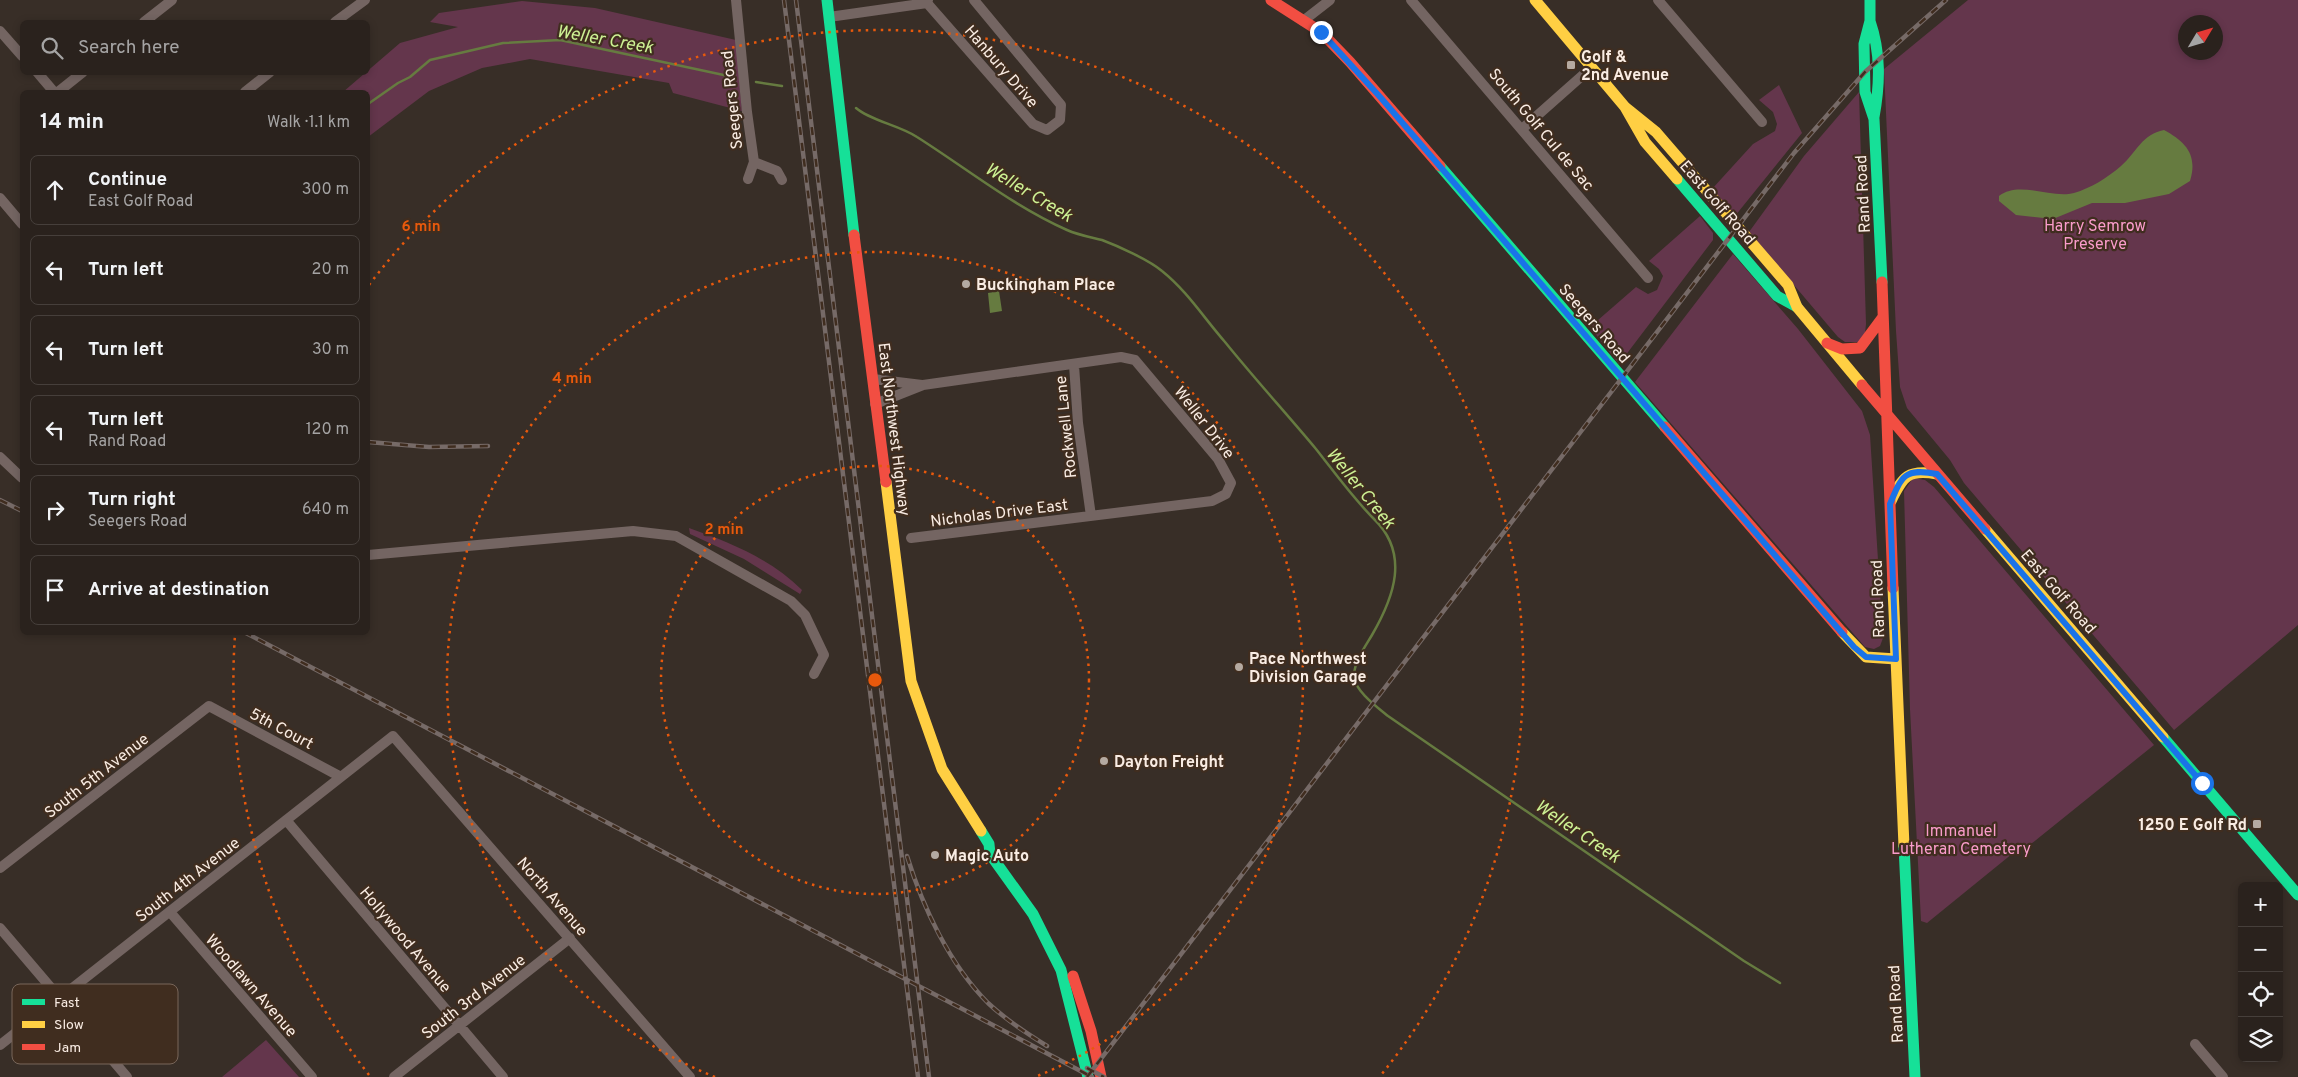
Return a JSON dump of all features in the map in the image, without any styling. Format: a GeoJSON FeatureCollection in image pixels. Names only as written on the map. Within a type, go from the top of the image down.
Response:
{"type":"FeatureCollection","features":[{"type":"Feature","properties":{"kind":"main road","name":"East Northwest Highway"},"geometry":{"type":"LineString","coordinates":[[827,0],[848,187],[911,681],[942,769],[988,844],[990,854],[1033,914],[1061,970],[1088,1077]]}},
{"type":"Feature","properties":{"kind":"main road","name":"Seegers Road"},"geometry":{"type":"LineString","coordinates":[[1271,0],[1329,39],[1350,62],[1854,647],[1866,657],[1896,659]]}},
{"type":"Feature","properties":{"kind":"main road","name":"East Golf Road"},"geometry":{"type":"LineString","coordinates":[[1535,0],[1624,107],[1662,139],[1788,285],[1797,307],[1827,344],[2298,895]]}},
{"type":"Feature","properties":{"kind":"main road","name":"Rand Road"},"geometry":{"type":"LineString","coordinates":[[1870,4],[1870,21],[1864,44],[1865,92],[1874,119],[1879,206],[1896,659],[1915,1077]]}},
{"type":"Feature","properties":{"kind":"main road"},"geometry":{"type":"LineString","coordinates":[[1827,344],[1842,349],[1860,348],[1883,317]]}},
{"type":"Feature","properties":{"kind":"main road"},"geometry":{"type":"LineString","coordinates":[[1890,504],[1897,487],[1909,473],[1916,471],[1937,474]]}},
{"type":"Feature","properties":{"kind":"main road","name":"East Northwest Highway"},"geometry":{"type":"LineString","coordinates":[[988,844],[999,849],[1041,908],[1057,937],[1070,965],[1084,1006],[1101,1077]]}},
{"type":"Feature","properties":{"kind":"street"},"geometry":{"type":"LineString","coordinates":[[147,20],[172,0]]}},
{"type":"Feature","properties":{"kind":"street"},"geometry":{"type":"LineString","coordinates":[[339,20],[365,0]]}},
{"type":"Feature","properties":{"kind":"street","name":"Seegers Road"},"geometry":{"type":"LineString","coordinates":[[736,0],[754,162],[778,171],[782,180]]}},
{"type":"Feature","properties":{"kind":"street","name":"Hanbury Drive"},"geometry":{"type":"LineString","coordinates":[[829,17],[927,1],[1033,124],[1047,130],[1060,120],[1061,105],[974,0]]}},
{"type":"Feature","properties":{"kind":"street"},"geometry":{"type":"LineString","coordinates":[[1303,21],[1330,0]]}},
{"type":"Feature","properties":{"kind":"street","name":"South Golf Cul de Sac"},"geometry":{"type":"LineString","coordinates":[[1412,0],[1648,278]]}},
{"type":"Feature","properties":{"kind":"street"},"geometry":{"type":"LineString","coordinates":[[1658,0],[1762,122]]}},
{"type":"Feature","properties":{"kind":"street"},"geometry":{"type":"LineString","coordinates":[[0,31],[20,54]]}},
{"type":"Feature","properties":{"kind":"street"},"geometry":{"type":"LineString","coordinates":[[1522,128],[1592,68]]}},
{"type":"Feature","properties":{"kind":"street"},"geometry":{"type":"LineString","coordinates":[[40,75],[52,90]]}},
{"type":"Feature","properties":{"kind":"street"},"geometry":{"type":"LineString","coordinates":[[60,90],[79,75]]}},
{"type":"Feature","properties":{"kind":"street"},"geometry":{"type":"LineString","coordinates":[[247,90],[266,75]]}},
{"type":"Feature","properties":{"kind":"street"},"geometry":{"type":"LineString","coordinates":[[748,179],[754,162]]}},
{"type":"Feature","properties":{"kind":"street"},"geometry":{"type":"LineString","coordinates":[[0,198],[20,222]]}},
{"type":"Feature","properties":{"kind":"street","name":"Weller Drive"},"geometry":{"type":"LineString","coordinates":[[1074,365],[1121,357],[1135,360],[1218,459],[1231,483],[1226,494],[1212,501],[1091,516]]}},
{"type":"Feature","properties":{"kind":"street"},"geometry":{"type":"LineString","coordinates":[[875,404],[923,385],[1074,365]]}},
{"type":"Feature","properties":{"kind":"street","name":"Rockwell Lane"},"geometry":{"type":"LineString","coordinates":[[1074,365],[1078,423],[1091,516]]}},
{"type":"Feature","properties":{"kind":"street"},"geometry":{"type":"LineString","coordinates":[[873,379],[923,385]]}},
{"type":"Feature","properties":{"kind":"street"},"geometry":{"type":"LineString","coordinates":[[0,457],[20,476]]}},
{"type":"Feature","properties":{"kind":"street","name":"Nicholas Drive East"},"geometry":{"type":"LineString","coordinates":[[911,538],[1091,516]]}},
{"type":"Feature","properties":{"kind":"street"},"geometry":{"type":"LineString","coordinates":[[370,555],[633,530],[676,536],[791,601],[805,615],[824,655],[814,674]]}},
{"type":"Feature","properties":{"kind":"street","name":"5th Court"},"geometry":{"type":"LineString","coordinates":[[209,706],[341,777]]}},
{"type":"Feature","properties":{"kind":"street","name":"South 5th Avenue"},"geometry":{"type":"LineString","coordinates":[[0,868],[209,706]]}},
{"type":"Feature","properties":{"kind":"street","name":"South 4th Avenue"},"geometry":{"type":"LineString","coordinates":[[78,984],[393,736]]}},
{"type":"Feature","properties":{"kind":"street","name":"North Avenue"},"geometry":{"type":"LineString","coordinates":[[393,736],[690,1077]]}},
{"type":"Feature","properties":{"kind":"street","name":"Hollywood Avenue"},"geometry":{"type":"LineString","coordinates":[[286,820],[503,1077]]}},
{"type":"Feature","properties":{"kind":"street","name":"Woodlawn Avenue"},"geometry":{"type":"LineString","coordinates":[[170,912],[312,1077]]}},
{"type":"Feature","properties":{"kind":"street"},"geometry":{"type":"LineString","coordinates":[[0,928],[48,984]]}},
{"type":"Feature","properties":{"kind":"street","name":"South 3rd Avenue"},"geometry":{"type":"LineString","coordinates":[[394,1077],[570,938]]}},
{"type":"Feature","properties":{"kind":"street","name":"South 4th Avenue"},"geometry":{"type":"LineString","coordinates":[[0,1045],[12,1036]]}},
{"type":"Feature","properties":{"kind":"street"},"geometry":{"type":"LineString","coordinates":[[2196,1044],[2223,1077]]}},
{"type":"Feature","properties":{"kind":"street"},"geometry":{"type":"LineString","coordinates":[[116,1064],[127,1077]]}},
{"type":"Feature","properties":{"kind":"green space","name":"Harry Semrow Preserve"},"geometry":{"type":"Polygon","coordinates":[[[1968,0],[2298,0],[2298,625],[2174,730],[1964,483],[1950,460],[1907,408],[1900,387],[1884,69],[1968,0]]]}},
{"type":"Feature","properties":{"kind":"green space"},"geometry":{"type":"Polygon","coordinates":[[[522,1],[595,8],[736,40],[742,111],[673,93],[669,83],[530,59],[482,68],[429,91],[370,135],[370,90],[345,90],[363,75],[370,75],[370,69],[400,43],[458,27],[430,22],[439,13],[522,1]]]}},
{"type":"Feature","properties":{"kind":"green space"},"geometry":{"type":"Polygon","coordinates":[[[1779,85],[1802,133],[1735,216],[1712,189],[1753,144],[1775,131],[1777,124],[1773,112],[1759,100],[1779,85]]]}},
{"type":"Feature","properties":{"kind":"green space"},"geometry":{"type":"Polygon","coordinates":[[[1859,92],[1866,324],[1865,333],[1860,342],[1845,342],[1838,337],[1749,232],[1804,156],[1859,92]]]}},
{"type":"Feature","properties":{"kind":"green space"},"geometry":{"type":"Polygon","coordinates":[[[1700,216],[1713,233],[1713,240],[1619,364],[1590,327],[1636,287],[1648,294],[1657,290],[1663,276],[1659,269],[1649,261],[1700,216]]]}},
{"type":"Feature","properties":{"kind":"green space"},"geometry":{"type":"Polygon","coordinates":[[[1733,254],[1798,329],[1862,411],[1870,435],[1883,638],[1880,646],[1874,649],[1865,647],[1635,382],[1733,254]]]}},
{"type":"Feature","properties":{"kind":"green space","name":"Immanuel Lutheran Cemetery"},"geometry":{"type":"Polygon","coordinates":[[[1913,478],[1925,480],[1934,487],[2154,745],[2026,848],[2023,845],[1927,923],[1921,921],[1910,709],[1904,491],[1913,478]]]}},
{"type":"Feature","properties":{"kind":"green space"},"geometry":{"type":"Polygon","coordinates":[[[689,528],[719,539],[763,560],[802,590],[800,594],[744,559],[690,534],[689,528]]]}},
{"type":"Feature","properties":{"kind":"green space"},"geometry":{"type":"Polygon","coordinates":[[[266,1040],[299,1077],[222,1077],[266,1040]]]}},
{"type":"Feature","properties":{"kind":"shaded area"},"geometry":{"type":"Polygon","coordinates":[[[2164,130],[2184,145],[2191,157],[2192,164],[2190,181],[2169,194],[2125,203],[2092,203],[2053,219],[2016,215],[1999,201],[1999,196],[2016,190],[2065,194],[2087,188],[2121,166],[2150,135],[2164,130]]]}},
{"type":"Feature","properties":{"kind":"shaded area"},"geometry":{"type":"Polygon","coordinates":[[[999,291],[1002,311],[990,313],[988,293],[999,291]]]}},
{"type":"Feature","properties":{"kind":"waterway","name":"Weller Creek"},"geometry":{"type":"LineString","coordinates":[[370,103],[410,77],[430,60],[503,43],[560,40],[733,77]]}},
{"type":"Feature","properties":{"kind":"waterway","name":"Weller Creek"},"geometry":{"type":"LineString","coordinates":[[756,82],[782,86]]}},
{"type":"Feature","properties":{"kind":"waterway","name":"Weller Creek"},"geometry":{"type":"LineString","coordinates":[[856,108],[869,116],[917,137],[1028,210],[1071,232],[1102,240],[1125,250],[1149,262],[1171,279],[1385,532],[1392,547],[1395,561],[1392,591],[1380,621],[1360,655],[1354,671],[1355,681],[1362,692],[1388,716],[1744,961],[1780,983]]}},
{"type":"Feature","properties":{"kind":"railway"},"geometry":{"type":"LineString","coordinates":[[784,0],[918,1077]]}},
{"type":"Feature","properties":{"kind":"railway"},"geometry":{"type":"LineString","coordinates":[[796,0],[929,1077]]}},
{"type":"Feature","properties":{"kind":"railway"},"geometry":{"type":"LineString","coordinates":[[1087,1077],[1794,153],[1865,72],[1946,0]]}},
{"type":"Feature","properties":{"kind":"railway"},"geometry":{"type":"LineString","coordinates":[[370,442],[429,447],[488,446]]}},
{"type":"Feature","properties":{"kind":"railway"},"geometry":{"type":"LineString","coordinates":[[0,500],[20,510]]}},
{"type":"Feature","properties":{"kind":"railway"},"geometry":{"type":"LineString","coordinates":[[250,635],[1092,1077]]}},
{"type":"Feature","properties":{"kind":"railway"},"geometry":{"type":"LineString","coordinates":[[907,856],[921,896],[939,935],[974,988],[988,1003],[1016,1026],[1047,1046]]}},
{"type":"Feature","properties":{"kind":"railway"},"geometry":{"type":"LineString","coordinates":[[1087,1068],[1104,1077]]}},
{"type":"Feature","properties":{"kind":"traffic: fast"},"geometry":{"type":"LineString","coordinates":[[827,0],[854,235]]}},
{"type":"Feature","properties":{"kind":"traffic: fast"},"geometry":{"type":"LineString","coordinates":[[1870,0],[1870,21],[1864,44],[1865,92],[1874,119],[1882,282]]}},
{"type":"Feature","properties":{"kind":"traffic: fast"},"geometry":{"type":"LineString","coordinates":[[1870,21],[1878,57],[1874,117]]}},
{"type":"Feature","properties":{"kind":"traffic: fast"},"geometry":{"type":"LineString","coordinates":[[1440,166],[1665,427]]}},
{"type":"Feature","properties":{"kind":"traffic: fast"},"geometry":{"type":"LineString","coordinates":[[1677,179],[1777,296],[1797,307]]}},
{"type":"Feature","properties":{"kind":"traffic: fast"},"geometry":{"type":"LineString","coordinates":[[2163,737],[2298,895]]}},
{"type":"Feature","properties":{"kind":"traffic: fast"},"geometry":{"type":"LineString","coordinates":[[981,831],[989,844],[990,854],[1033,914],[1061,970],[1088,1077]]}},
{"type":"Feature","properties":{"kind":"traffic: fast"},"geometry":{"type":"LineString","coordinates":[[1904,846],[1915,1077]]}},
{"type":"Feature","properties":{"kind":"traffic: slow"},"geometry":{"type":"LineString","coordinates":[[1535,0],[1625,107],[1645,142],[1677,179]]}},
{"type":"Feature","properties":{"kind":"traffic: slow"},"geometry":{"type":"LineString","coordinates":[[1625,107],[1656,132],[1788,285],[1797,307],[1862,385]]}},
{"type":"Feature","properties":{"kind":"traffic: slow"},"geometry":{"type":"LineString","coordinates":[[1891,501],[1903,480],[1908,476],[1919,473],[1937,474]]}},
{"type":"Feature","properties":{"kind":"traffic: slow"},"geometry":{"type":"LineString","coordinates":[[886,482],[911,681],[942,769],[981,831]]}},
{"type":"Feature","properties":{"kind":"traffic: slow"},"geometry":{"type":"LineString","coordinates":[[1985,529],[2163,737]]}},
{"type":"Feature","properties":{"kind":"traffic: slow"},"geometry":{"type":"LineString","coordinates":[[1893,588],[1904,846]]}},
{"type":"Feature","properties":{"kind":"traffic: slow"},"geometry":{"type":"LineString","coordinates":[[1842,632],[1866,657],[1896,659]]}},
{"type":"Feature","properties":{"kind":"traffic: jam"},"geometry":{"type":"LineString","coordinates":[[1271,0],[1321,32],[1350,62],[1440,166]]}},
{"type":"Feature","properties":{"kind":"traffic: jam"},"geometry":{"type":"LineString","coordinates":[[854,235],[886,482]]}},
{"type":"Feature","properties":{"kind":"traffic: jam"},"geometry":{"type":"LineString","coordinates":[[1882,282],[1893,588]]}},
{"type":"Feature","properties":{"kind":"traffic: jam"},"geometry":{"type":"LineString","coordinates":[[1827,343],[1842,349],[1860,348],[1883,317]]}},
{"type":"Feature","properties":{"kind":"traffic: jam"},"geometry":{"type":"LineString","coordinates":[[1862,385],[1985,529]]}},
{"type":"Feature","properties":{"kind":"traffic: jam"},"geometry":{"type":"LineString","coordinates":[[1665,427],[1842,632]]}},
{"type":"Feature","properties":{"kind":"traffic: jam"},"geometry":{"type":"LineString","coordinates":[[1073,976],[1091,1031],[1101,1077]]}},
{"type":"Feature","properties":{"kind":"place","name":"Golf & 2nd Avenue"},"geometry":{"type":"Point","coordinates":[1571,65]}},
{"type":"Feature","properties":{"kind":"place","name":"Buckingham Place"},"geometry":{"type":"Point","coordinates":[966,284]}},
{"type":"Feature","properties":{"kind":"place","name":"Pace Northwest Division Garage"},"geometry":{"type":"Point","coordinates":[1239,667]}},
{"type":"Feature","properties":{"kind":"place","name":"Dayton Freight"},"geometry":{"type":"Point","coordinates":[1104,761]}},
{"type":"Feature","properties":{"kind":"place","name":"1250 E Golf Rd"},"geometry":{"type":"Point","coordinates":[2257,824]}},
{"type":"Feature","properties":{"kind":"place","name":"Magic Auto"},"geometry":{"type":"Point","coordinates":[935,855]}},
{"type":"Feature","properties":{"kind":"route"},"geometry":{"type":"LineString","coordinates":[[1321,32],[1350,62],[1854,647],[1866,657],[1896,659],[1890,504],[1897,487],[1909,473],[1921,471],[1937,474],[2202,783]]}}]}
